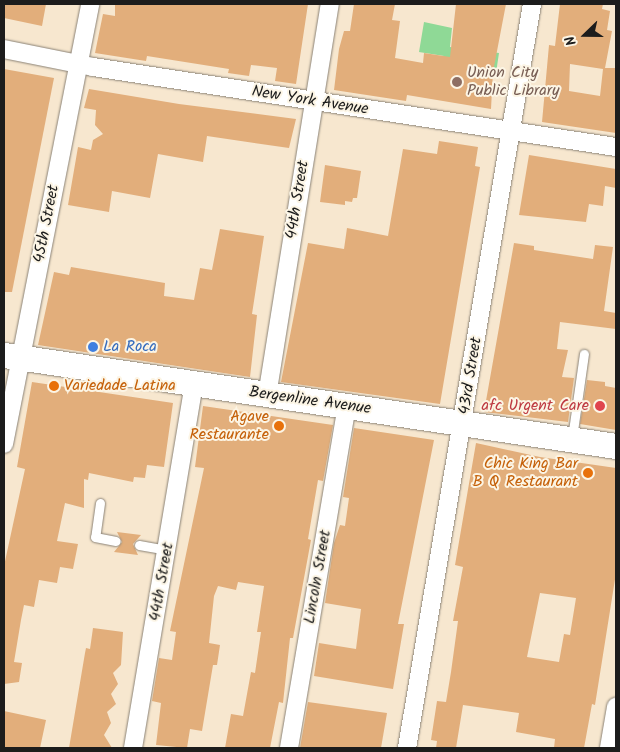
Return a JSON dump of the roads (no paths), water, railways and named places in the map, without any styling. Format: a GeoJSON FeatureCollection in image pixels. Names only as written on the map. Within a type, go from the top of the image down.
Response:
{"type":"FeatureCollection","features":[{"type":"Feature","properties":{"kind":"street","name":"45th Street"},"geometry":{"type":"LineString","coordinates":[[4,444],[12,356],[79,65],[90,4]]}},
{"type":"Feature","properties":{"kind":"street","name":"44th Street"},"geometry":{"type":"LineString","coordinates":[[267,396],[330,4]]}},
{"type":"Feature","properties":{"kind":"street","name":"43rd Street"},"geometry":{"type":"LineString","coordinates":[[407,748],[464,422],[532,4]]}},
{"type":"Feature","properties":{"kind":"street","name":"New York Avenue"},"geometry":{"type":"LineString","coordinates":[[4,49],[79,65],[616,147]]}},
{"type":"Feature","properties":{"kind":"street","name":"Bergenline Avenue"},"geometry":{"type":"LineString","coordinates":[[12,356],[267,396],[464,422],[616,446]]}},
{"type":"Feature","properties":{"kind":"street","name":"44th Street"},"geometry":{"type":"LineString","coordinates":[[133,748],[194,385]]}},
{"type":"Feature","properties":{"kind":"street","name":"Lincoln Street"},"geometry":{"type":"LineString","coordinates":[[289,748],[347,406]]}},
{"type":"Feature","properties":{"kind":"street"},"geometry":{"type":"LineString","coordinates":[[610,748],[616,706]]}},
{"type":"Feature","properties":{"kind":"lane"},"geometry":{"type":"LineString","coordinates":[[572,439],[584,354]]}},
{"type":"Feature","properties":{"kind":"lane"},"geometry":{"type":"LineString","coordinates":[[100,503],[95,537],[116,541]]}},
{"type":"Feature","properties":{"kind":"lane"},"geometry":{"type":"LineString","coordinates":[[139,545],[167,550]]}},
{"type":"Feature","properties":{"kind":"place","name":"Union City Public Library"},"geometry":{"type":"Point","coordinates":[457,82]}},
{"type":"Feature","properties":{"kind":"place","name":"La Roca"},"geometry":{"type":"Point","coordinates":[93,347]}},
{"type":"Feature","properties":{"kind":"place","name":"Variedade Latina"},"geometry":{"type":"Point","coordinates":[54,386]}},
{"type":"Feature","properties":{"kind":"place","name":"afc Urgent Care"},"geometry":{"type":"Point","coordinates":[600,406]}},
{"type":"Feature","properties":{"kind":"place","name":"Agave Restaurante"},"geometry":{"type":"Point","coordinates":[279,426]}},
{"type":"Feature","properties":{"kind":"place","name":"Chic King Bar B Q Restaurant"},"geometry":{"type":"Point","coordinates":[588,473]}}]}
